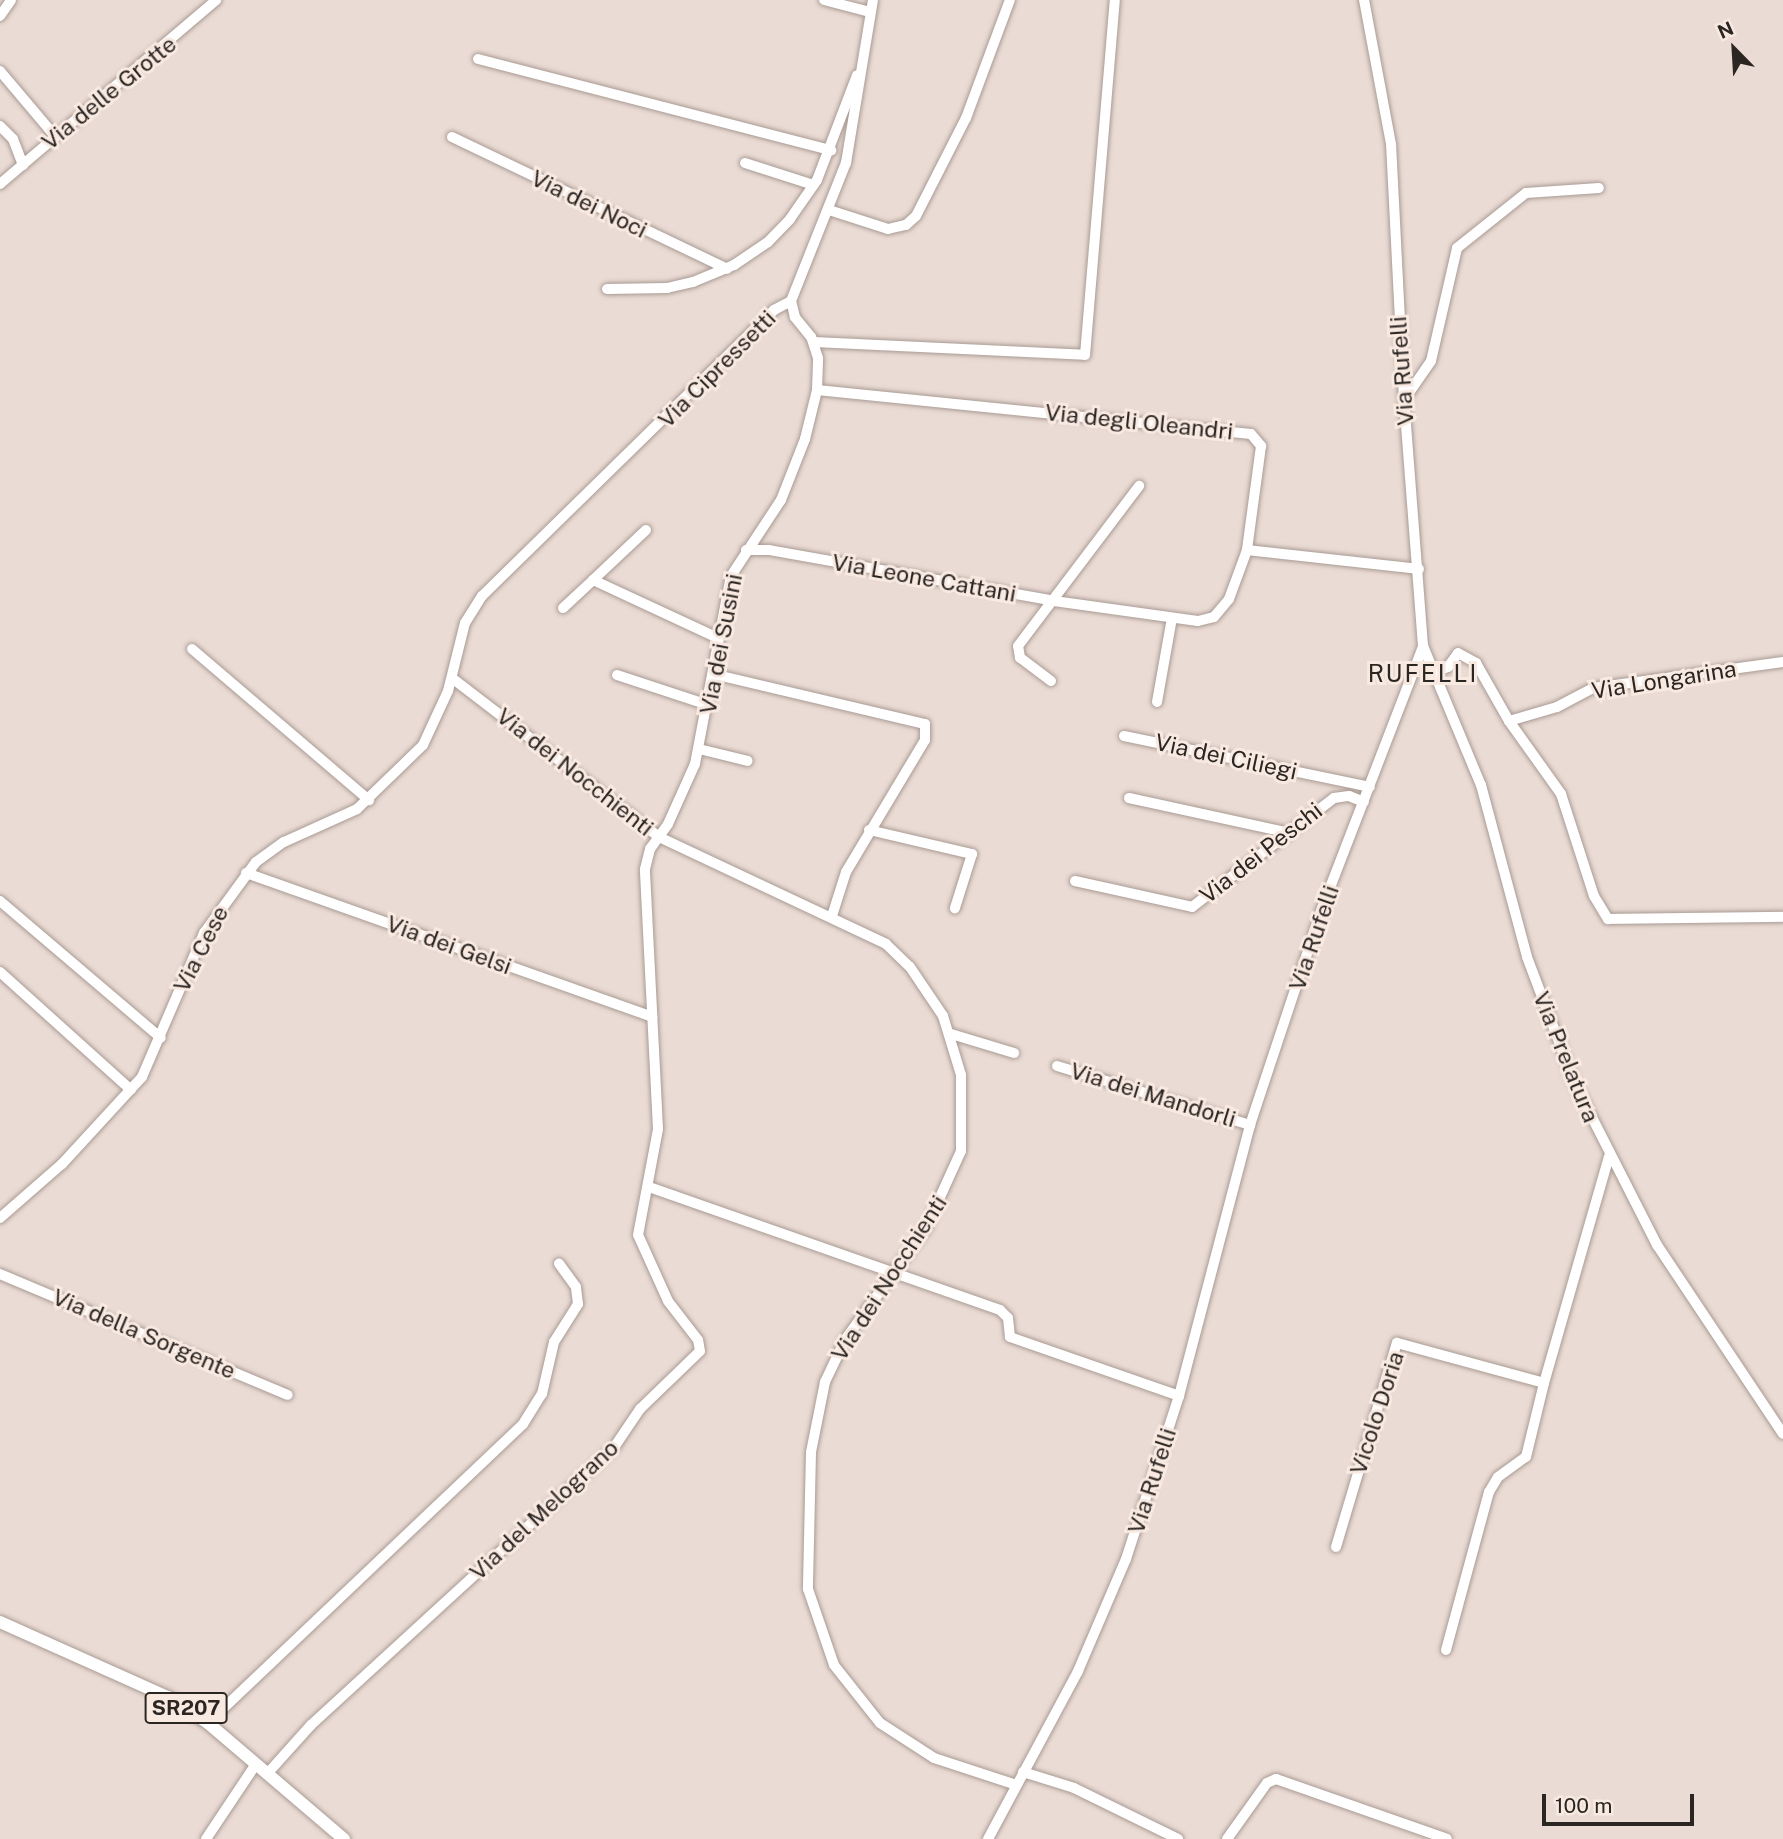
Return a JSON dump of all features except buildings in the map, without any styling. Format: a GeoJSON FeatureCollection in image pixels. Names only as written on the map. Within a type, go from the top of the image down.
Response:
{"type":"FeatureCollection","features":[{"type":"Feature","properties":{"kind":"main road","name":"SR207"},"geometry":{"type":"LineString","coordinates":[[0,1622],[144,1684],[208,1723],[344,1839]]}},
{"type":"Feature","properties":{"kind":"street"},"geometry":{"type":"LineString","coordinates":[[0,16],[11,0]]}},
{"type":"Feature","properties":{"kind":"street","name":"Via delle Grotte"},"geometry":{"type":"LineString","coordinates":[[0,184],[216,0]]}},
{"type":"Feature","properties":{"kind":"street"},"geometry":{"type":"LineString","coordinates":[[824,0],[871,6]]}},
{"type":"Feature","properties":{"kind":"street"},"geometry":{"type":"LineString","coordinates":[[829,210],[888,229],[906,225],[916,216],[966,118],[1010,0]]}},
{"type":"Feature","properties":{"kind":"street"},"geometry":{"type":"LineString","coordinates":[[791,301],[795,317],[814,342],[1085,355],[1115,0]]}},
{"type":"Feature","properties":{"kind":"street","name":"Via Rufelli"},"geometry":{"type":"LineString","coordinates":[[988,1839],[1095,1635],[1179,1396],[1250,1125],[1321,911],[1423,646],[1404,400],[1391,144],[1364,0]]}},
{"type":"Feature","properties":{"kind":"street","name":"Via Cipressetti"},"geometry":{"type":"LineString","coordinates":[[452,678],[465,623],[482,596],[774,310],[791,301],[829,210],[849,153],[871,6]]}},
{"type":"Feature","properties":{"kind":"street"},"geometry":{"type":"LineString","coordinates":[[478,59],[831,150]]}},
{"type":"Feature","properties":{"kind":"street"},"geometry":{"type":"LineString","coordinates":[[0,71],[55,136]]}},
{"type":"Feature","properties":{"kind":"street"},"geometry":{"type":"LineString","coordinates":[[607,289],[667,288],[727,269],[775,235],[814,185],[831,150],[850,86],[859,73]]}},
{"type":"Feature","properties":{"kind":"street"},"geometry":{"type":"LineString","coordinates":[[0,126],[14,142],[23,165]]}},
{"type":"Feature","properties":{"kind":"street","name":"Via dei Noci"},"geometry":{"type":"LineString","coordinates":[[452,137],[727,269]]}},
{"type":"Feature","properties":{"kind":"street"},"geometry":{"type":"LineString","coordinates":[[745,163],[814,185]]}},
{"type":"Feature","properties":{"kind":"street"},"geometry":{"type":"LineString","coordinates":[[1404,400],[1430,366],[1457,248],[1527,193],[1599,188]]}},
{"type":"Feature","properties":{"kind":"street","name":"Via dei Susini"},"geometry":{"type":"LineString","coordinates":[[659,837],[683,795],[699,749],[729,582],[746,550],[761,536],[793,477],[817,390],[814,342]]}},
{"type":"Feature","properties":{"kind":"street","name":"Via degli Oleandri"},"geometry":{"type":"LineString","coordinates":[[817,390],[1254,435],[1261,446],[1247,550]]}},
{"type":"Feature","properties":{"kind":"street","name":"Via Leone Cattani"},"geometry":{"type":"LineString","coordinates":[[1051,681],[1017,652],[1139,486]]}},
{"type":"Feature","properties":{"kind":"street"},"geometry":{"type":"LineString","coordinates":[[563,608],[646,530]]}},
{"type":"Feature","properties":{"kind":"street","name":"Via Leone Cattani"},"geometry":{"type":"LineString","coordinates":[[761,536],[794,555]]}},
{"type":"Feature","properties":{"kind":"street","name":"Via Leone Cattani"},"geometry":{"type":"LineString","coordinates":[[746,550],[794,555],[1054,601],[1204,621],[1216,615],[1237,586],[1247,550]]}},
{"type":"Feature","properties":{"kind":"street"},"geometry":{"type":"LineString","coordinates":[[1247,550],[1419,569]]}},
{"type":"Feature","properties":{"kind":"street"},"geometry":{"type":"LineString","coordinates":[[593,580],[718,638]]}},
{"type":"Feature","properties":{"kind":"street"},"geometry":{"type":"LineString","coordinates":[[1157,702],[1172,618]]}},
{"type":"Feature","properties":{"kind":"street","name":"Via Prelatura"},"geometry":{"type":"LineString","coordinates":[[1423,646],[1436,671],[1488,807],[1542,1001],[1609,1157],[1678,1278],[1783,1434]]}},
{"type":"Feature","properties":{"kind":"street"},"geometry":{"type":"LineString","coordinates":[[192,649],[369,800]]}},
{"type":"Feature","properties":{"kind":"street"},"geometry":{"type":"LineString","coordinates":[[1436,671],[1448,667],[1458,653],[1469,656],[1509,721],[1561,794],[1592,890],[1608,919],[1783,917]]}},
{"type":"Feature","properties":{"kind":"street","name":"Via Longarina"},"geometry":{"type":"LineString","coordinates":[[1509,721],[1558,707],[1593,688],[1783,662]]}},
{"type":"Feature","properties":{"kind":"street"},"geometry":{"type":"LineString","coordinates":[[713,674],[924,722],[925,740],[846,872],[832,916]]}},
{"type":"Feature","properties":{"kind":"street"},"geometry":{"type":"LineString","coordinates":[[617,675],[708,705]]}},
{"type":"Feature","properties":{"kind":"street","name":"Via Cese"},"geometry":{"type":"LineString","coordinates":[[0,1218],[62,1164],[131,1090],[161,1038],[204,933],[246,873],[275,846],[337,821],[369,800],[423,744],[452,678]]}},
{"type":"Feature","properties":{"kind":"street","name":"Via dei Nocchienti"},"geometry":{"type":"LineString","coordinates":[[452,678],[659,837],[880,940],[901,958],[933,999],[951,1034],[963,1085],[961,1151],[937,1210],[897,1273],[841,1347],[820,1399],[808,1503],[806,1566],[812,1607],[837,1671],[890,1732],[943,1761],[1016,1784]]}},
{"type":"Feature","properties":{"kind":"street","name":"Via dei Ciliegi"},"geometry":{"type":"LineString","coordinates":[[1124,736],[1370,787]]}},
{"type":"Feature","properties":{"kind":"street"},"geometry":{"type":"LineString","coordinates":[[699,749],[748,761]]}},
{"type":"Feature","properties":{"kind":"street","name":"Via dei Peschi"},"geometry":{"type":"LineString","coordinates":[[1075,881],[1192,906],[1334,798],[1349,796],[1364,802]]}},
{"type":"Feature","properties":{"kind":"street"},"geometry":{"type":"LineString","coordinates":[[1129,798],[1289,833]]}},
{"type":"Feature","properties":{"kind":"street"},"geometry":{"type":"LineString","coordinates":[[869,830],[972,854],[956,908]]}},
{"type":"Feature","properties":{"kind":"street","name":"Via del Melograno"},"geometry":{"type":"LineString","coordinates":[[267,1774],[312,1725],[615,1446],[640,1409],[698,1353],[698,1340],[670,1306],[640,1242],[639,1225],[649,1188],[658,1129],[645,869],[659,837]]}},
{"type":"Feature","properties":{"kind":"street","name":"Via dei Gelsi"},"geometry":{"type":"LineString","coordinates":[[246,873],[652,1017]]}},
{"type":"Feature","properties":{"kind":"street"},"geometry":{"type":"LineString","coordinates":[[0,901],[161,1038]]}},
{"type":"Feature","properties":{"kind":"street"},"geometry":{"type":"LineString","coordinates":[[0,972],[131,1090]]}},
{"type":"Feature","properties":{"kind":"street"},"geometry":{"type":"LineString","coordinates":[[951,1034],[1014,1053]]}},
{"type":"Feature","properties":{"kind":"street","name":"Via dei Mandorli"},"geometry":{"type":"LineString","coordinates":[[1057,1066],[1250,1125]]}},
{"type":"Feature","properties":{"kind":"street"},"geometry":{"type":"LineString","coordinates":[[1446,1650],[1489,1492],[1498,1477],[1525,1457],[1609,1157]]}},
{"type":"Feature","properties":{"kind":"street"},"geometry":{"type":"LineString","coordinates":[[649,1188],[1003,1312],[1008,1318],[1007,1334],[1013,1338],[1179,1396]]}},
{"type":"Feature","properties":{"kind":"street"},"geometry":{"type":"LineString","coordinates":[[208,1723],[523,1424],[542,1394],[554,1342],[578,1304],[576,1287],[559,1264]]}},
{"type":"Feature","properties":{"kind":"street","name":"Via della Sorgente"},"geometry":{"type":"LineString","coordinates":[[0,1274],[288,1395]]}},
{"type":"Feature","properties":{"kind":"street","name":"Vicolo Doria"},"geometry":{"type":"LineString","coordinates":[[1336,1547],[1397,1343],[1544,1383]]}},
{"type":"Feature","properties":{"kind":"street"},"geometry":{"type":"LineString","coordinates":[[206,1839],[256,1764]]}},
{"type":"Feature","properties":{"kind":"street"},"geometry":{"type":"LineString","coordinates":[[1024,1772],[1074,1788],[1178,1839]]}},
{"type":"Feature","properties":{"kind":"street"},"geometry":{"type":"LineString","coordinates":[[1227,1839],[1267,1783],[1276,1779],[1447,1839]]}},
{"type":"Feature","properties":{"kind":"district","name":"RUFELLI"},"geometry":{"type":"Point","coordinates":[1423,674]}}]}
